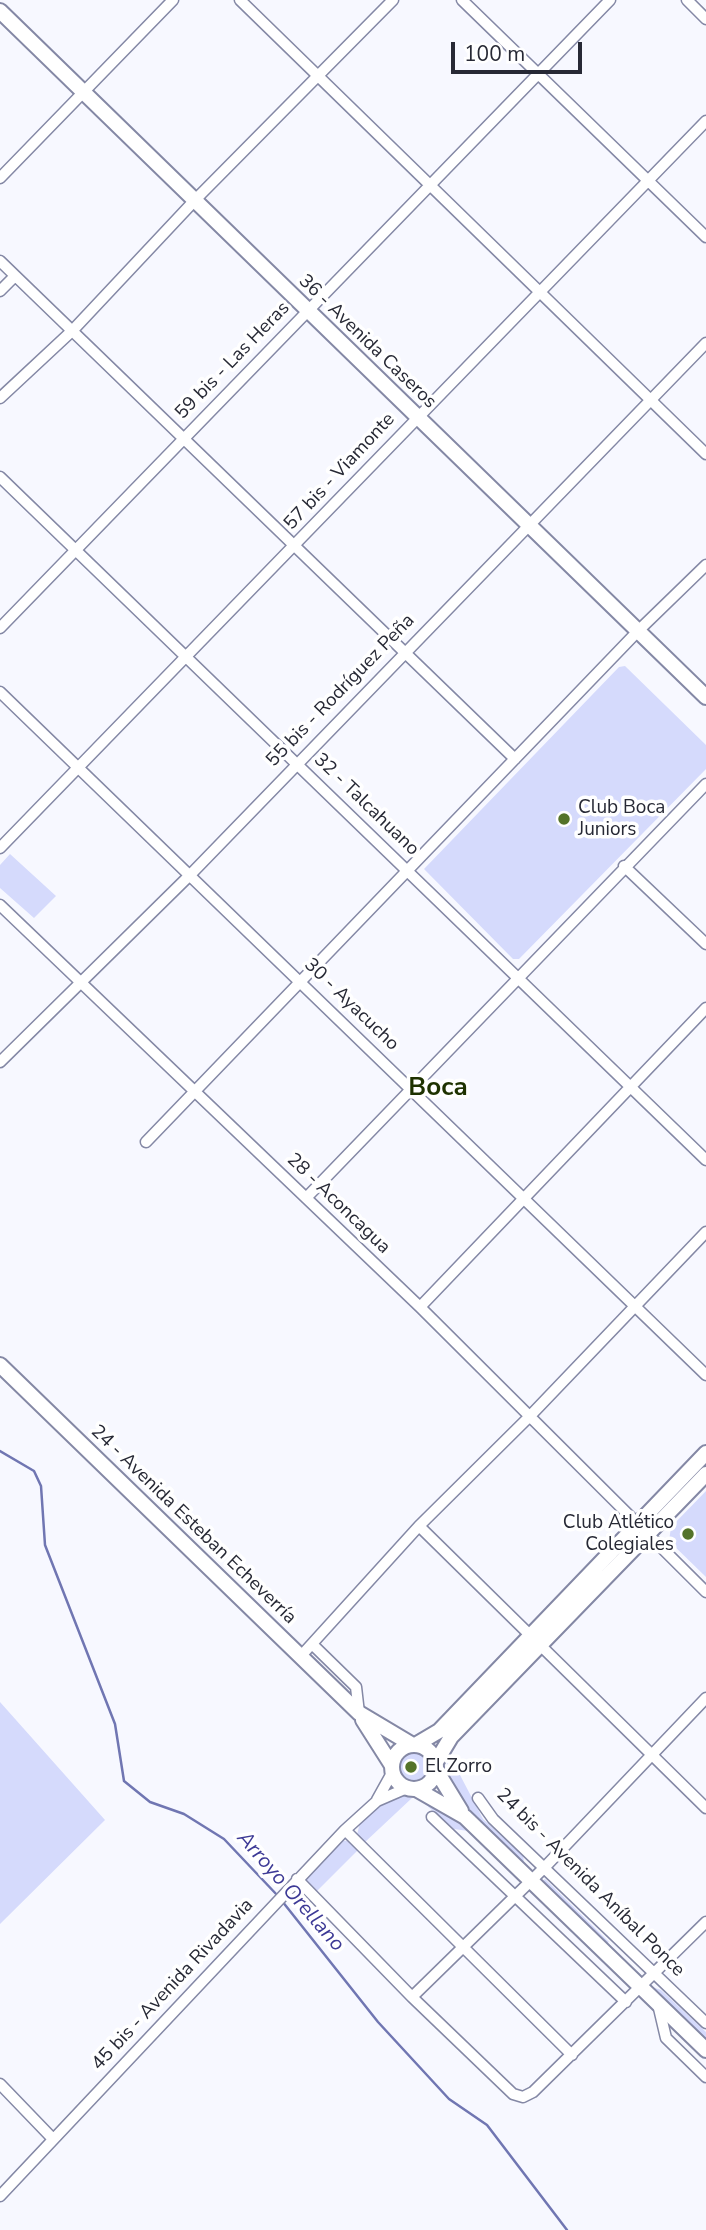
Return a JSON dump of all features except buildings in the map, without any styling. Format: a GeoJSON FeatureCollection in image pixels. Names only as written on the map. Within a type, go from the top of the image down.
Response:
{"type":"FeatureCollection","features":[{"type":"Feature","properties":{"kind":"main road","name":"36 - Avenida Caseros"},"geometry":{"type":"LineString","coordinates":[[1,11],[83,94],[196,200],[416,417],[529,522],[706,697]]}},
{"type":"Feature","properties":{"kind":"main road","name":"24 - Avenida Esteban Echeverría"},"geometry":{"type":"LineString","coordinates":[[0,1365],[359,1713],[377,1726],[414,1744]]}},
{"type":"Feature","properties":{"kind":"main road"},"geometry":{"type":"LineString","coordinates":[[534,1641],[439,1731],[402,1748],[392,1769],[412,1789],[429,1783],[451,1737],[534,1641],[641,1529],[706,1453]]}},
{"type":"Feature","properties":{"kind":"main road"},"geometry":{"type":"LineString","coordinates":[[641,1529],[706,1474]]}},
{"type":"Feature","properties":{"kind":"main road","name":"24 - Avenida Esteban Echeverría"},"geometry":{"type":"LineString","coordinates":[[359,1713],[392,1769]]}},
{"type":"Feature","properties":{"kind":"main road"},"geometry":{"type":"LineString","coordinates":[[414,1744],[430,1750],[436,1766]]}},
{"type":"Feature","properties":{"kind":"main road","name":"24 bis - Avenida Aníbal Ponce"},"geometry":{"type":"LineString","coordinates":[[436,1766],[465,1816],[706,2050]]}},
{"type":"Feature","properties":{"kind":"main road","name":"24 bis - Avenida Aníbal Ponce"},"geometry":{"type":"LineString","coordinates":[[412,1789],[465,1816]]}},
{"type":"Feature","properties":{"kind":"street"},"geometry":{"type":"LineString","coordinates":[[0,178],[173,0]]}},
{"type":"Feature","properties":{"kind":"street"},"geometry":{"type":"LineString","coordinates":[[240,0],[706,454]]}},
{"type":"Feature","properties":{"kind":"street"},"geometry":{"type":"LineString","coordinates":[[0,398],[73,330],[196,200],[393,0]]}},
{"type":"Feature","properties":{"kind":"street"},"geometry":{"type":"LineString","coordinates":[[462,0],[706,237]]}},
{"type":"Feature","properties":{"kind":"street","name":"59 bis - Las Heras"},"geometry":{"type":"LineString","coordinates":[[0,628],[75,547],[610,0]]}},
{"type":"Feature","properties":{"kind":"street"},"geometry":{"type":"LineString","coordinates":[[687,0],[706,19]]}},
{"type":"Feature","properties":{"kind":"street","name":"57 bis - Viamonte"},"geometry":{"type":"LineString","coordinates":[[0,848],[706,121]]}},
{"type":"Feature","properties":{"kind":"street"},"geometry":{"type":"LineString","coordinates":[[0,261],[515,759]]}},
{"type":"Feature","properties":{"kind":"street"},"geometry":{"type":"LineString","coordinates":[[0,291],[15,276]]}},
{"type":"Feature","properties":{"kind":"street","name":"55 bis - Rodríguez Peña"},"geometry":{"type":"LineString","coordinates":[[0,1062],[191,874],[296,762],[706,343]]}},
{"type":"Feature","properties":{"kind":"street","name":"32 - Talcahuano"},"geometry":{"type":"LineString","coordinates":[[0,477],[706,1160]]}},
{"type":"Feature","properties":{"kind":"street"},"geometry":{"type":"LineString","coordinates":[[146,1142],[638,631],[706,565]]}},
{"type":"Feature","properties":{"kind":"street","name":"30 - Ayacucho"},"geometry":{"type":"LineString","coordinates":[[0,692],[706,1375]]}},
{"type":"Feature","properties":{"kind":"street"},"geometry":{"type":"LineString","coordinates":[[306,1198],[706,784]]}},
{"type":"Feature","properties":{"kind":"street"},"geometry":{"type":"LineString","coordinates":[[624,866],[706,944]]}},
{"type":"Feature","properties":{"kind":"street","name":"28 - Aconcagua"},"geometry":{"type":"LineString","coordinates":[[0,905],[420,1307],[706,1592]]}},
{"type":"Feature","properties":{"kind":"street"},"geometry":{"type":"LineString","coordinates":[[420,1307],[706,1008]]}},
{"type":"Feature","properties":{"kind":"street"},"geometry":{"type":"LineString","coordinates":[[300,1657],[419,1526],[530,1416],[706,1232]]}},
{"type":"Feature","properties":{"kind":"street"},"geometry":{"type":"LineString","coordinates":[[419,1526],[706,1808]]}},
{"type":"Feature","properties":{"kind":"street","name":"24 - Avenida Esteban Echeverría"},"geometry":{"type":"LineString","coordinates":[[313,1645],[356,1687],[359,1713]]}},
{"type":"Feature","properties":{"kind":"street"},"geometry":{"type":"LineString","coordinates":[[412,1997],[513,1895],[544,1868],[706,1698]]}},
{"type":"Feature","properties":{"kind":"street","name":"45 bis - Avenida Rivadavia"},"geometry":{"type":"LineString","coordinates":[[0,2196],[289,1887],[377,1801],[392,1769]]}},
{"type":"Feature","properties":{"kind":"street","name":"45 bis - Avenida Rivadavia"},"geometry":{"type":"LineString","coordinates":[[377,1801],[412,1789]]}},
{"type":"Feature","properties":{"kind":"street","name":"24 bis - Avenida Aníbal Ponce"},"geometry":{"type":"LineString","coordinates":[[478,1798],[493,1819],[706,2023]]}},
{"type":"Feature","properties":{"kind":"street"},"geometry":{"type":"LineString","coordinates":[[432,1817],[626,2002]]}},
{"type":"Feature","properties":{"kind":"street"},"geometry":{"type":"LineString","coordinates":[[345,1830],[572,2055]]}},
{"type":"Feature","properties":{"kind":"street"},"geometry":{"type":"LineString","coordinates":[[298,1879],[412,1997],[513,2094],[523,2096],[533,2092],[572,2055],[706,1922]]}},
{"type":"Feature","properties":{"kind":"street","name":"24 bis - Avenida Aníbal Ponce"},"geometry":{"type":"LineString","coordinates":[[658,2003],[666,2038],[706,2077]]}},
{"type":"Feature","properties":{"kind":"street"},"geometry":{"type":"LineString","coordinates":[[0,2084],[53,2139]]}},
{"type":"Feature","properties":{"kind":"shaded area","name":"Club Boca Juniors"},"geometry":{"type":"Polygon","coordinates":[[[625,666],[706,745],[706,769],[519,959],[513,959],[424,869],[619,667],[625,666]]]}},
{"type":"Feature","properties":{"kind":"shaded area"},"geometry":{"type":"Polygon","coordinates":[[[10,854],[56,896],[34,918],[0,888],[0,865],[10,854]]]}},
{"type":"Feature","properties":{"kind":"shaded area","name":"Club Atlético Colegiales"},"geometry":{"type":"Polygon","coordinates":[[[706,1491],[706,1577],[669,1541],[671,1527],[706,1491]]]}},
{"type":"Feature","properties":{"kind":"shaded area"},"geometry":{"type":"Polygon","coordinates":[[[0,1702],[105,1820],[0,1924],[0,1702]]]}},
{"type":"Feature","properties":{"kind":"shaded area"},"geometry":{"type":"Polygon","coordinates":[[[413,1749],[426,1754],[431,1767],[426,1780],[413,1785],[400,1780],[395,1767],[400,1754],[413,1749]]]}},
{"type":"Feature","properties":{"kind":"shaded area"},"geometry":{"type":"Polygon","coordinates":[[[449,1754],[483,1819],[523,1856],[524,1861],[517,1859],[466,1812],[446,1773],[449,1754]]]}},
{"type":"Feature","properties":{"kind":"shaded area"},"geometry":{"type":"Polygon","coordinates":[[[403,1794],[412,1798],[364,1843],[357,1835],[360,1822],[383,1803],[403,1794]]]}},
{"type":"Feature","properties":{"kind":"shaded area"},"geometry":{"type":"Polygon","coordinates":[[[418,1798],[427,1800],[467,1827],[468,1831],[454,1829],[418,1798]]]}},
{"type":"Feature","properties":{"kind":"shaded area"},"geometry":{"type":"Polygon","coordinates":[[[340,1840],[347,1841],[358,1850],[314,1894],[302,1881],[340,1840]]]}},
{"type":"Feature","properties":{"kind":"shaded area"},"geometry":{"type":"Polygon","coordinates":[[[545,1879],[609,1942],[604,1945],[540,1883],[545,1879]]]}},
{"type":"Feature","properties":{"kind":"shaded area"},"geometry":{"type":"Polygon","coordinates":[[[652,1987],[661,1990],[706,2032],[706,2044],[655,1994],[652,1987]]]}},
{"type":"Feature","properties":{"kind":"waterway","name":"Arroyo Orellano"},"geometry":{"type":"LineString","coordinates":[[0,1451],[34,1471],[41,1486],[45,1545],[115,1724],[124,1781],[150,1802],[184,1814],[224,1839],[278,1896]]}},
{"type":"Feature","properties":{"kind":"waterway","name":"Arroyo Orellano"},"geometry":{"type":"LineString","coordinates":[[282,1901],[378,2022],[449,2099],[487,2125],[567,2230]]}},
{"type":"Feature","properties":{"kind":"place","name":"Club Boca Juniors"},"geometry":{"type":"Point","coordinates":[564,819]}},
{"type":"Feature","properties":{"kind":"place","name":"Club Atlético Colegiales"},"geometry":{"type":"Point","coordinates":[688,1534]}},
{"type":"Feature","properties":{"kind":"place","name":"El Zorro"},"geometry":{"type":"Point","coordinates":[411,1767]}},
{"type":"Feature","properties":{"kind":"district","name":"Boca"},"geometry":{"type":"Point","coordinates":[438,1089]}}]}
